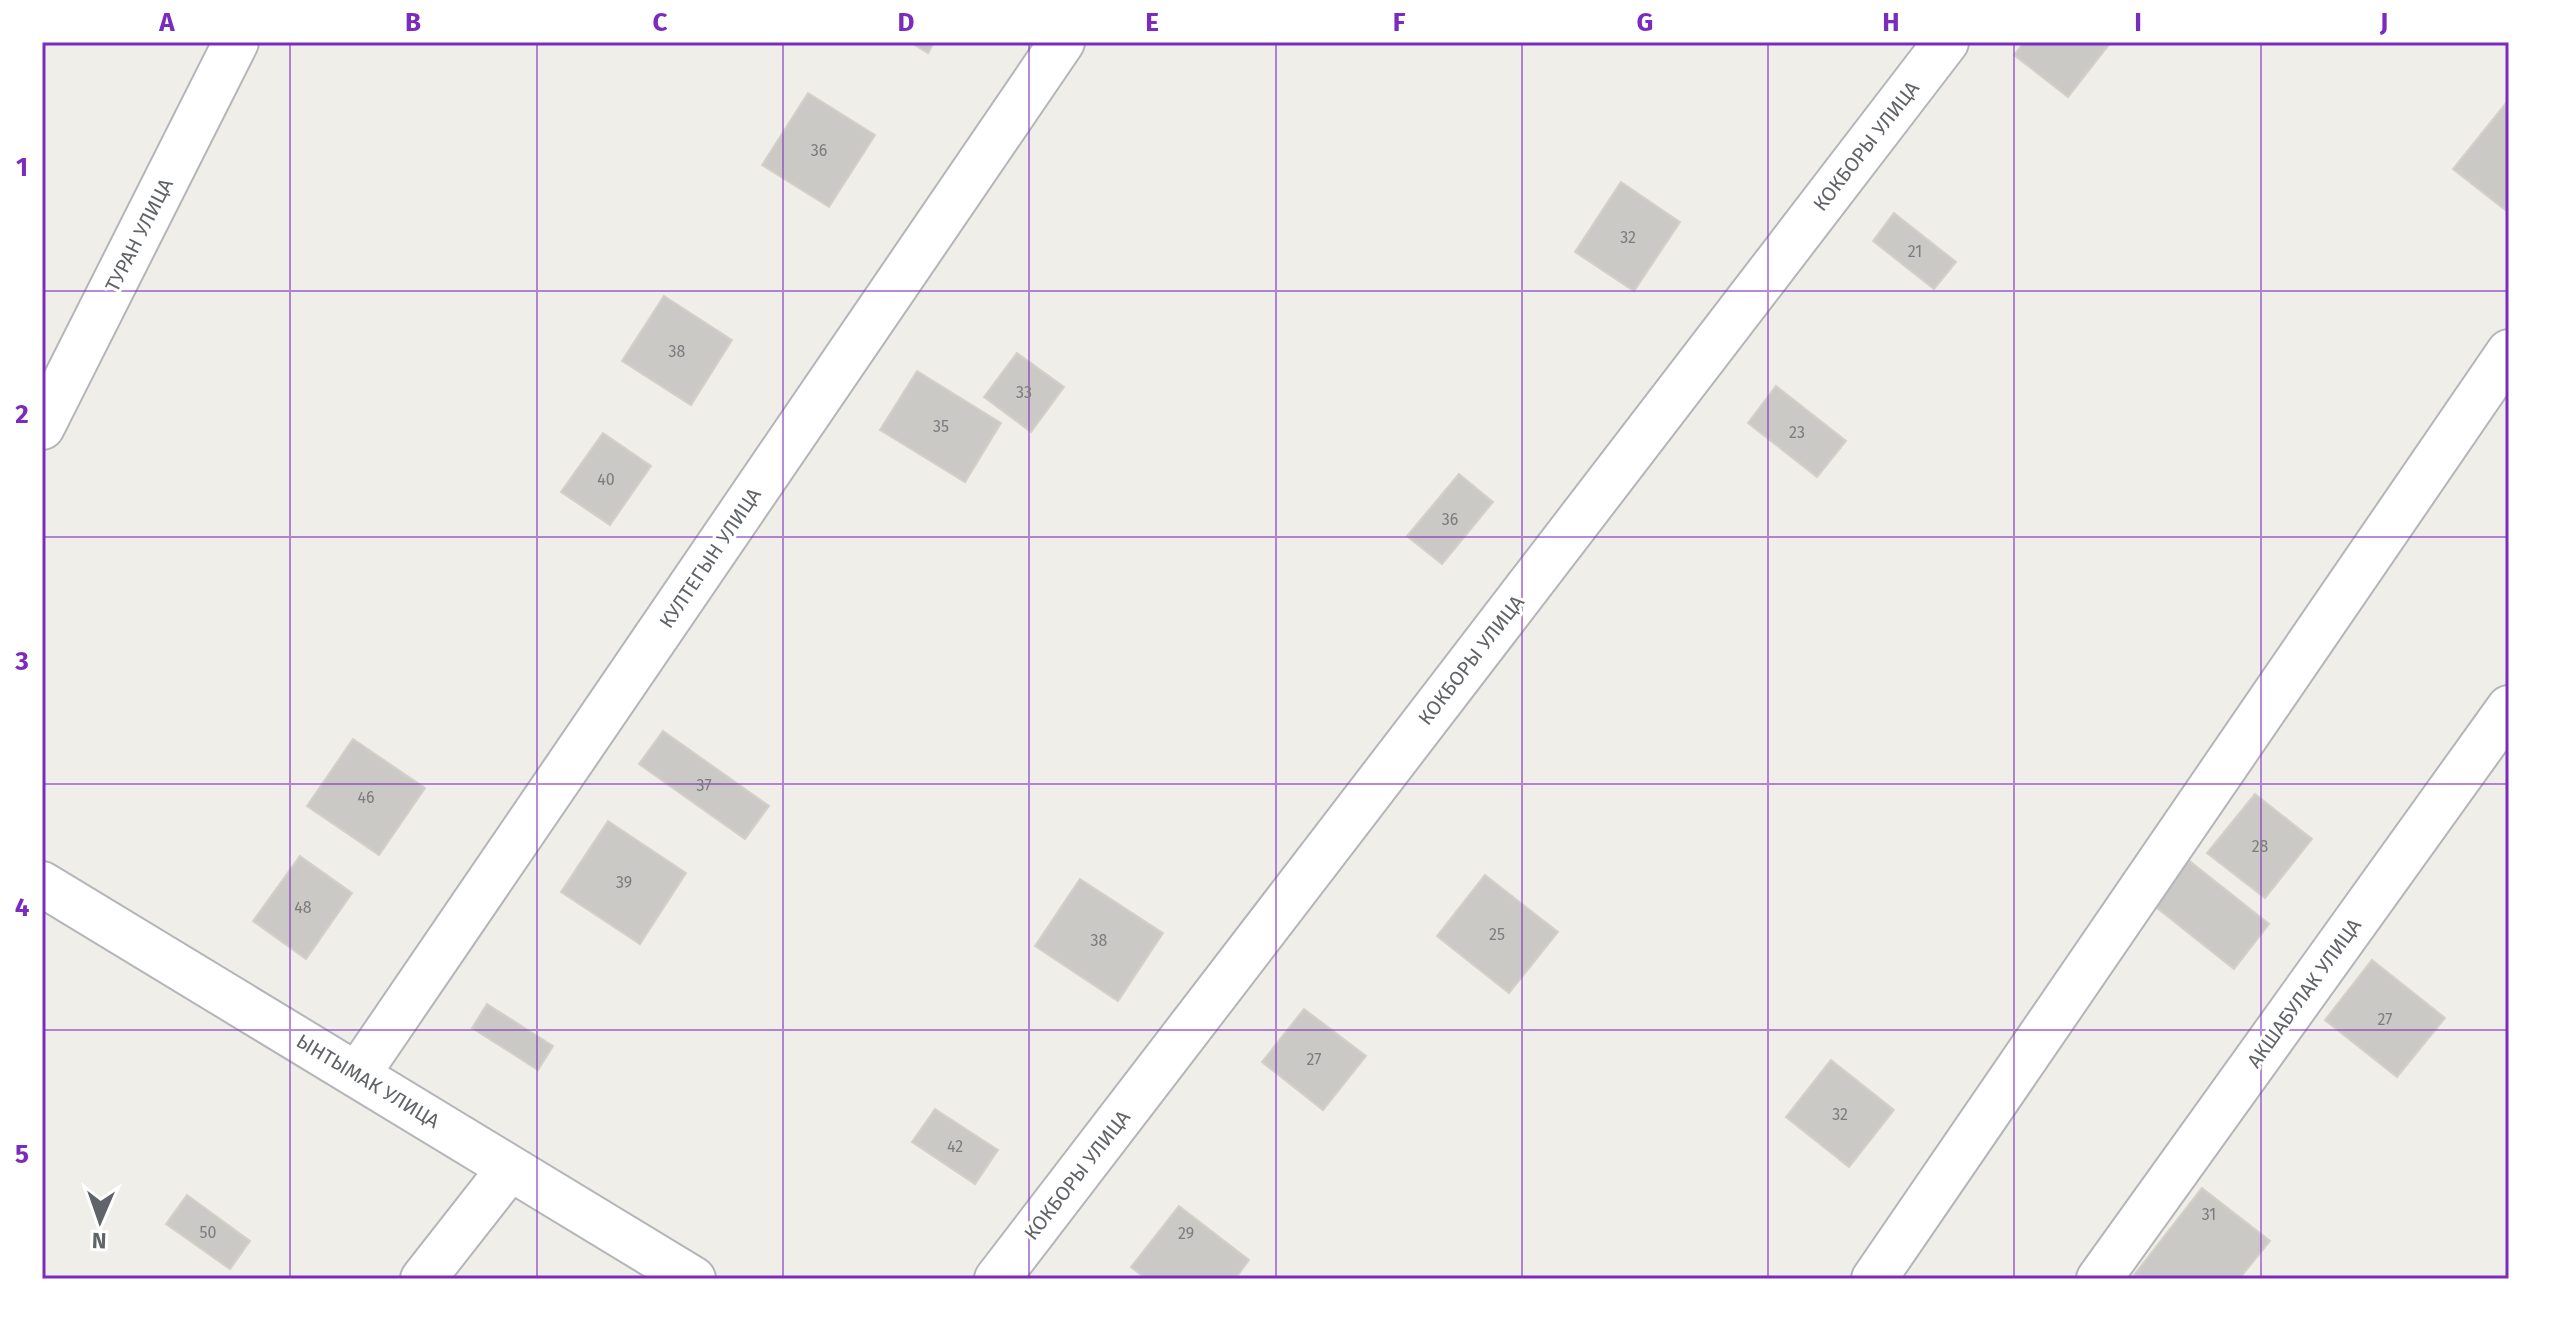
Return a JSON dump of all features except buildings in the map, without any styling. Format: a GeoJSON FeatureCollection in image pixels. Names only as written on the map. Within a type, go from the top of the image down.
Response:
{"type":"FeatureCollection","features":[{"type":"Feature","properties":{"kind":"street","name":"ТУРАН УЛИЦА"},"geometry":{"type":"LineString","coordinates":[[42,427],[236,42]]}},
{"type":"Feature","properties":{"kind":"street","name":"КУЛТЕГЫН УЛИЦА"},"geometry":{"type":"LineString","coordinates":[[357,1075],[1062,42]]}},
{"type":"Feature","properties":{"kind":"street","name":"КОКБОРЫ УЛИЦА"},"geometry":{"type":"LineString","coordinates":[[997,1279],[1946,42]]}},
{"type":"Feature","properties":{"kind":"street"},"geometry":{"type":"LineString","coordinates":[[1874,1279],[2509,352]]}},
{"type":"Feature","properties":{"kind":"street","name":"АКШАБУЛАК УЛИЦА"},"geometry":{"type":"LineString","coordinates":[[2099,1279],[2509,708]]}},
{"type":"Feature","properties":{"kind":"street","name":"ЫНТЫМАК УЛИЦА"},"geometry":{"type":"LineString","coordinates":[[42,884],[510,1168],[676,1275]]}},
{"type":"Feature","properties":{"kind":"street"},"geometry":{"type":"LineString","coordinates":[[423,1279],[510,1168]]}}]}
